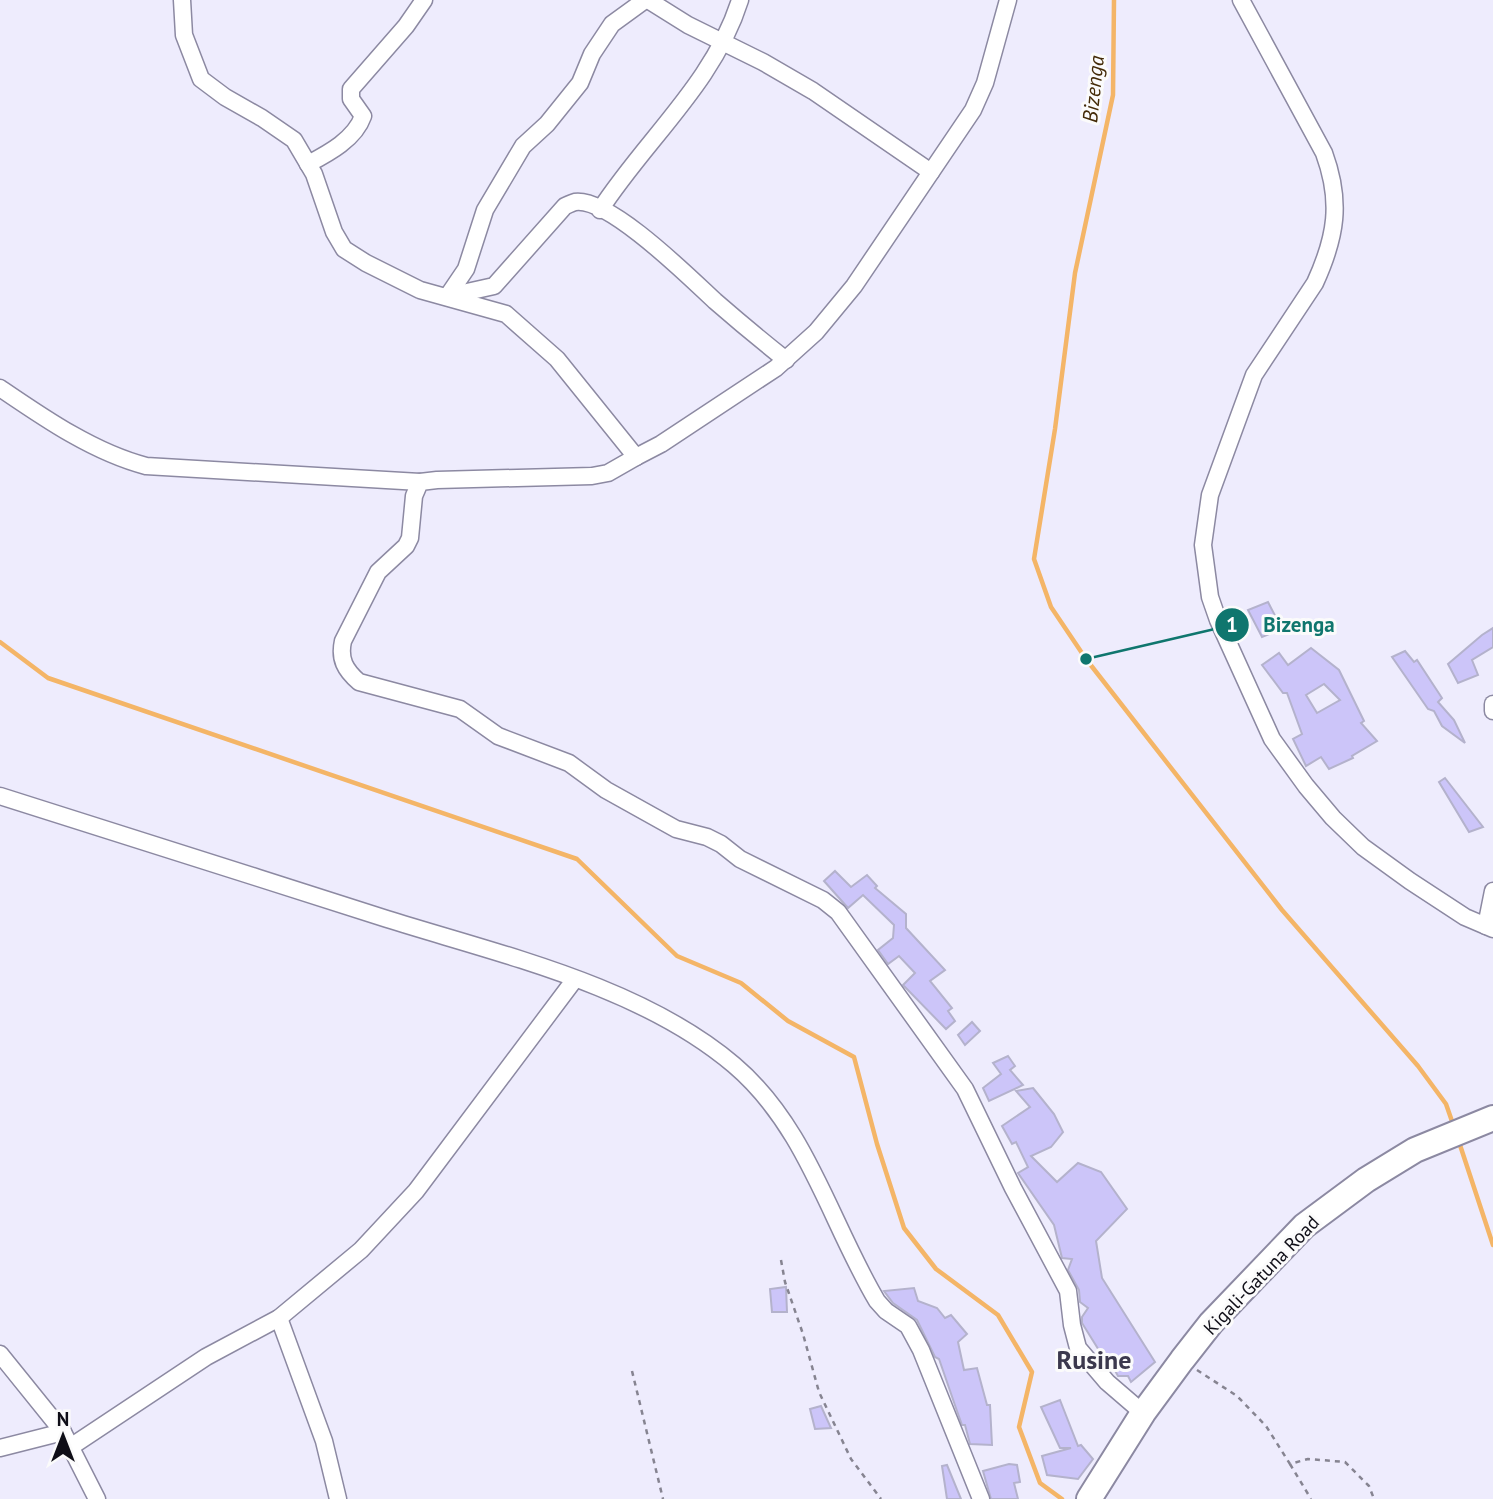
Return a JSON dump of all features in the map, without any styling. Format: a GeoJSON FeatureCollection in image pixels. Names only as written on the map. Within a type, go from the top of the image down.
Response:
{"type":"FeatureCollection","features":[{"type":"Feature","properties":{"kind":"highway","name":"Kigali-Gatuna Road"},"geometry":{"type":"LineString","coordinates":[[1089,1499],[1143,1413],[1211,1323],[1304,1226],[1366,1180],[1415,1150],[1493,1118]]}},
{"type":"Feature","properties":{"kind":"street"},"geometry":{"type":"LineString","coordinates":[[182,0],[184,36],[201,79],[295,140],[327,208],[334,232],[344,249],[420,290],[506,314],[557,359],[636,457]]}},
{"type":"Feature","properties":{"kind":"street"},"geometry":{"type":"LineString","coordinates":[[308,164],[326,155],[359,127],[363,116],[351,99],[351,89],[406,26],[424,0]]}},
{"type":"Feature","properties":{"kind":"street"},"geometry":{"type":"LineString","coordinates":[[447,297],[466,269],[485,210],[523,146],[547,124],[580,83],[592,54],[612,24],[646,0],[813,91],[931,172]]}},
{"type":"Feature","properties":{"kind":"street"},"geometry":{"type":"LineString","coordinates":[[600,210],[618,182],[681,107],[723,43],[740,0]]}},
{"type":"Feature","properties":{"kind":"street"},"geometry":{"type":"LineString","coordinates":[[0,388],[37,413],[121,459],[146,466],[420,482],[592,476],[608,473],[694,423],[786,360],[816,332],[854,286],[966,121],[985,83],[1008,0]]}},
{"type":"Feature","properties":{"kind":"street"},"geometry":{"type":"LineString","coordinates":[[1241,0],[1324,153],[1333,177],[1335,228],[1315,283],[1254,375],[1210,495],[1203,545],[1210,597],[1217,620],[1268,730],[1306,786],[1333,818],[1363,847],[1465,917],[1490,927],[1493,895]]}},
{"type":"Feature","properties":{"kind":"street"},"geometry":{"type":"LineString","coordinates":[[447,297],[494,286],[565,206],[576,202],[591,205],[624,222],[662,250],[716,302],[786,360]]}},
{"type":"Feature","properties":{"kind":"street"},"geometry":{"type":"LineString","coordinates":[[420,482],[414,496],[410,538],[406,546],[378,572],[343,641],[341,651],[348,673],[359,682],[460,709],[498,736],[569,763],[606,790],[676,829],[707,837],[721,844],[740,859],[823,900],[838,912],[965,1089],[1013,1188],[1068,1291],[1078,1348],[1107,1382],[1143,1413]]}},
{"type":"Feature","properties":{"kind":"street"},"geometry":{"type":"LineString","coordinates":[[1493,704],[1493,711]]}},
{"type":"Feature","properties":{"kind":"street"},"geometry":{"type":"LineString","coordinates":[[0,796],[575,979],[669,1019],[734,1065],[778,1112],[822,1186],[872,1293],[886,1311],[908,1326],[921,1350],[981,1499]]}},
{"type":"Feature","properties":{"kind":"street"},"geometry":{"type":"LineString","coordinates":[[1465,917],[1493,895]]}},
{"type":"Feature","properties":{"kind":"street"},"geometry":{"type":"LineString","coordinates":[[0,1448],[67,1439],[206,1357],[279,1318],[362,1250],[416,1191],[575,979]]}},
{"type":"Feature","properties":{"kind":"street"},"geometry":{"type":"LineString","coordinates":[[279,1318],[324,1441],[338,1499]]}},
{"type":"Feature","properties":{"kind":"street"},"geometry":{"type":"LineString","coordinates":[[0,1354],[67,1439],[97,1499]]}},
{"type":"Feature","properties":{"kind":"path"},"geometry":{"type":"LineString","coordinates":[[781,1260],[785,1282],[819,1392],[852,1460],[881,1499]]}},
{"type":"Feature","properties":{"kind":"path"},"geometry":{"type":"LineString","coordinates":[[1182,1360],[1237,1396],[1266,1426],[1311,1499]]}},
{"type":"Feature","properties":{"kind":"path"},"geometry":{"type":"LineString","coordinates":[[632,1371],[663,1499]]}},
{"type":"Feature","properties":{"kind":"path"},"geometry":{"type":"LineString","coordinates":[[1290,1464],[1308,1459],[1345,1462],[1369,1486],[1374,1499]]}},
{"type":"Feature","properties":{"kind":"building"},"geometry":{"type":"Polygon","coordinates":[[[1268,602],[1282,629],[1262,637],[1248,610],[1268,602]]]}},
{"type":"Feature","properties":{"kind":"building"},"geometry":{"type":"Polygon","coordinates":[[[1493,628],[1493,647],[1472,660],[1478,675],[1458,683],[1448,664],[1493,628]]]}},
{"type":"Feature","properties":{"kind":"building"},"geometry":{"type":"Polygon","coordinates":[[[1311,648],[1339,670],[1364,721],[1361,723],[1377,741],[1352,756],[1353,758],[1329,769],[1321,757],[1306,766],[1293,739],[1302,734],[1287,693],[1283,693],[1262,665],[1279,653],[1288,665],[1311,648]],[[1324,684],[1306,695],[1317,713],[1340,700],[1324,684]]]}},
{"type":"Feature","properties":{"kind":"building"},"geometry":{"type":"Polygon","coordinates":[[[1405,651],[1414,662],[1417,660],[1442,698],[1438,702],[1454,720],[1465,743],[1442,726],[1434,711],[1428,709],[1392,657],[1405,651]]]}},
{"type":"Feature","properties":{"kind":"building"},"geometry":{"type":"Polygon","coordinates":[[[1445,778],[1483,827],[1469,832],[1439,782],[1445,778]]]}},
{"type":"Feature","properties":{"kind":"building"},"geometry":{"type":"Polygon","coordinates":[[[835,871],[851,887],[867,875],[877,886],[875,888],[906,914],[906,928],[945,970],[930,981],[952,1008],[948,1011],[955,1021],[946,1029],[903,985],[915,973],[899,956],[888,964],[878,950],[893,938],[894,925],[863,895],[848,908],[824,881],[835,871]]]}},
{"type":"Feature","properties":{"kind":"building"},"geometry":{"type":"Polygon","coordinates":[[[972,1022],[980,1031],[965,1045],[958,1035],[972,1022]]]}},
{"type":"Feature","properties":{"kind":"building"},"geometry":{"type":"Polygon","coordinates":[[[1008,1056],[1015,1066],[1010,1070],[1023,1085],[989,1101],[983,1088],[1001,1074],[993,1063],[1008,1056]]]}},
{"type":"Feature","properties":{"kind":"building"},"geometry":{"type":"Polygon","coordinates":[[[1033,1088],[1054,1114],[1063,1132],[1051,1147],[1031,1156],[1057,1182],[1078,1163],[1101,1172],[1127,1209],[1096,1241],[1102,1278],[1155,1362],[1131,1382],[1128,1376],[1118,1376],[1113,1367],[1110,1368],[1082,1323],[1082,1317],[1088,1308],[1080,1302],[1079,1290],[1068,1270],[1072,1259],[1062,1258],[1054,1225],[1018,1173],[1028,1167],[1016,1142],[1012,1144],[1002,1126],[1030,1107],[1016,1091],[1033,1088]]]}},
{"type":"Feature","properties":{"kind":"building"},"geometry":{"type":"Polygon","coordinates":[[[786,1287],[787,1312],[772,1312],[770,1289],[786,1287]]]}},
{"type":"Feature","properties":{"kind":"building"},"geometry":{"type":"Polygon","coordinates":[[[914,1288],[918,1301],[937,1308],[945,1318],[951,1315],[967,1334],[958,1342],[964,1370],[977,1368],[987,1405],[990,1405],[992,1445],[970,1444],[939,1359],[935,1357],[917,1320],[893,1303],[884,1291],[914,1288]]]}},
{"type":"Feature","properties":{"kind":"building"},"geometry":{"type":"Polygon","coordinates":[[[1060,1400],[1078,1446],[1081,1445],[1093,1459],[1078,1479],[1047,1475],[1042,1456],[1071,1448],[1060,1448],[1041,1407],[1060,1400]]]}},
{"type":"Feature","properties":{"kind":"building"},"geometry":{"type":"Polygon","coordinates":[[[821,1406],[831,1428],[815,1429],[810,1409],[821,1406]]]}},
{"type":"Feature","properties":{"kind":"building"},"geometry":{"type":"Polygon","coordinates":[[[1009,1464],[1017,1465],[1020,1482],[1014,1483],[1018,1499],[991,1499],[983,1471],[1009,1464]]]}},
{"type":"Feature","properties":{"kind":"building"},"geometry":{"type":"Polygon","coordinates":[[[947,1465],[961,1499],[947,1499],[942,1466],[947,1465]]]}},
{"type":"Feature","properties":{"kind":"waterway","name":"Bizenga"},"geometry":{"type":"LineString","coordinates":[[1114,0],[1113,95],[1075,273],[1055,429],[1034,559],[1051,607],[1086,659],[1282,910],[1418,1066],[1446,1104],[1454,1127]]}},
{"type":"Feature","properties":{"kind":"waterway"},"geometry":{"type":"LineString","coordinates":[[0,642],[48,678],[577,859],[677,956],[741,983],[788,1021],[854,1057],[877,1144],[904,1228],[936,1269],[998,1315],[1032,1372],[1019,1427],[1040,1483],[1062,1499]]}},
{"type":"Feature","properties":{"kind":"waterway","name":"Bizenga"},"geometry":{"type":"LineString","coordinates":[[1459,1142],[1493,1245]]}},
{"type":"Feature","properties":{"kind":"place","name":"Bizenga"},"geometry":{"type":"Point","coordinates":[1086,659]}},
{"type":"Feature","properties":{"kind":"district","name":"Rusine"},"geometry":{"type":"Point","coordinates":[1094,1359]}}]}
